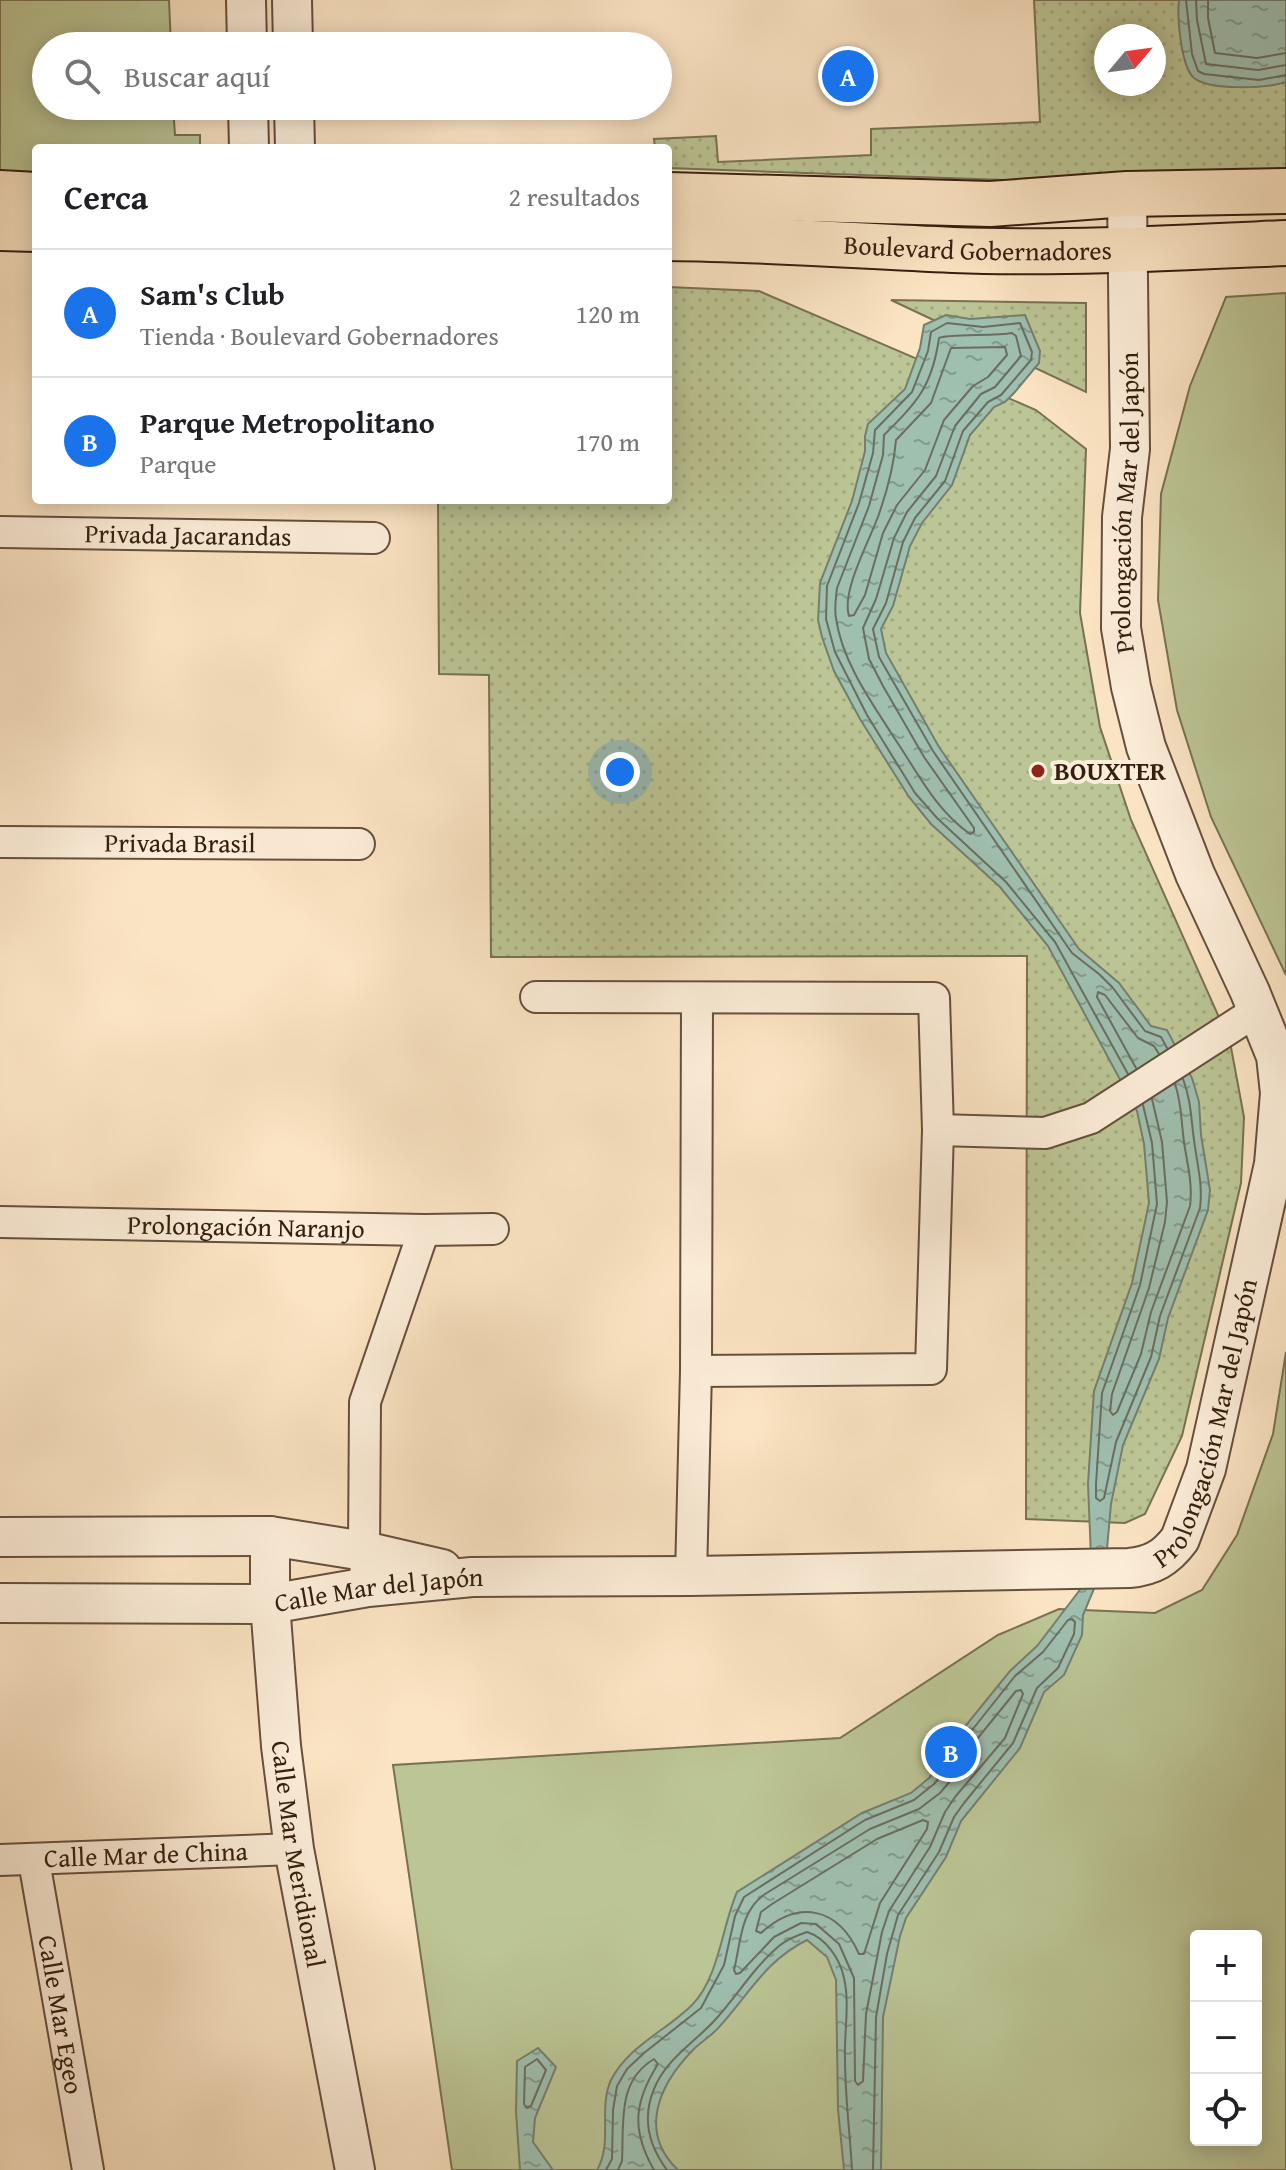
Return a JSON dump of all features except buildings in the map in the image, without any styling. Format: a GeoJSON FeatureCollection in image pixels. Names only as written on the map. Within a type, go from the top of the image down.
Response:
{"type":"FeatureCollection","features":[{"type":"Feature","properties":{"kind":"main road","name":"Boulevard Gobernadores"},"geometry":{"type":"LineString","coordinates":[[672,195],[990,204],[1127,194],[1286,191]]}},
{"type":"Feature","properties":{"kind":"main road"},"geometry":{"type":"LineString","coordinates":[[0,193],[32,195]]}},
{"type":"Feature","properties":{"kind":"main road"},"geometry":{"type":"LineString","coordinates":[[0,228],[32,229]]}},
{"type":"Feature","properties":{"kind":"main road","name":"Boulevard Gobernadores"},"geometry":{"type":"LineString","coordinates":[[672,238],[955,250],[1128,251],[1286,243]]}},
{"type":"Feature","properties":{"kind":"street"},"geometry":{"type":"LineString","coordinates":[[246,0],[247,32]]}},
{"type":"Feature","properties":{"kind":"street"},"geometry":{"type":"LineString","coordinates":[[292,0],[293,32]]}},
{"type":"Feature","properties":{"kind":"street"},"geometry":{"type":"LineString","coordinates":[[248,120],[249,144]]}},
{"type":"Feature","properties":{"kind":"street"},"geometry":{"type":"LineString","coordinates":[[294,120],[295,144]]}},
{"type":"Feature","properties":{"kind":"street","name":"Prolongación Mar del Japón"},"geometry":{"type":"LineString","coordinates":[[472,1577],[1146,1567],[1174,1548],[1185,1528],[1206,1469],[1274,1164],[1280,1093],[1276,1056],[1195,874],[1146,747],[1131,687],[1121,628],[1122,517],[1130,449],[1127,194]]}},
{"type":"Feature","properties":{"kind":"street","name":"Privada Jacarandas"},"geometry":{"type":"LineString","coordinates":[[0,532],[374,538]]}},
{"type":"Feature","properties":{"kind":"street","name":"Privada Brasil"},"geometry":{"type":"LineString","coordinates":[[0,842],[359,844]]}},
{"type":"Feature","properties":{"kind":"street"},"geometry":{"type":"LineString","coordinates":[[536,997],[934,998],[938,1130],[931,1369],[696,1371]]}},
{"type":"Feature","properties":{"kind":"street"},"geometry":{"type":"LineString","coordinates":[[691,1576],[696,1371],[697,998]]}},
{"type":"Feature","properties":{"kind":"street"},"geometry":{"type":"LineString","coordinates":[[938,1130],[1045,1133],[1091,1118],[1258,1010]]}},
{"type":"Feature","properties":{"kind":"street","name":"Prolongación Naranjo"},"geometry":{"type":"LineString","coordinates":[[0,1222],[493,1229]]}},
{"type":"Feature","properties":{"kind":"street"},"geometry":{"type":"LineString","coordinates":[[366,1569],[365,1402],[424,1230]]}},
{"type":"Feature","properties":{"kind":"street","name":"Calle Mar del Japón"},"geometry":{"type":"LineString","coordinates":[[0,1537],[270,1536],[366,1569],[472,1577]]}},
{"type":"Feature","properties":{"kind":"street","name":"Calle Mar Meridional"},"geometry":{"type":"LineString","coordinates":[[270,1536],[270,1604],[281,1746],[294,1849],[355,2170]]}},
{"type":"Feature","properties":{"kind":"street","name":"Calle Mar del Japón"},"geometry":{"type":"LineString","coordinates":[[0,1603],[270,1604],[366,1569]]}},
{"type":"Feature","properties":{"kind":"street","name":"Calle Mar de China"},"geometry":{"type":"LineString","coordinates":[[0,1860],[294,1849]]}},
{"type":"Feature","properties":{"kind":"street","name":"Calle Mar Egeo"},"geometry":{"type":"LineString","coordinates":[[34,1861],[88,2170]]}},
{"type":"Feature","properties":{"kind":"green space"},"geometry":{"type":"Polygon","coordinates":[[[0,0],[169,0],[170,32],[32,32],[32,120],[174,120],[175,135],[200,135],[200,144],[32,144],[32,180],[0,179],[0,0]]]}},
{"type":"Feature","properties":{"kind":"green space"},"geometry":{"type":"Polygon","coordinates":[[[1034,0],[1286,0],[1286,173],[1057,182],[672,168],[672,144],[655,144],[654,139],[716,136],[718,162],[871,155],[871,129],[1040,122],[1034,0]]]}},
{"type":"Feature","properties":{"kind":"green space"},"geometry":{"type":"Polygon","coordinates":[[[672,287],[759,291],[1036,410],[1086,449],[1080,613],[1100,727],[1131,820],[1230,1042],[1244,1117],[1241,1183],[1182,1436],[1145,1514],[1125,1523],[1026,1519],[1027,956],[491,957],[489,675],[439,674],[438,504],[672,504],[672,287]]]}},
{"type":"Feature","properties":{"kind":"green space"},"geometry":{"type":"Polygon","coordinates":[[[1286,293],[1286,975],[1211,817],[1177,710],[1158,600],[1161,494],[1190,386],[1226,297],[1286,293]]]}},
{"type":"Feature","properties":{"kind":"green space"},"geometry":{"type":"Polygon","coordinates":[[[891,300],[1086,303],[1086,392],[891,300]]]}},
{"type":"Feature","properties":{"kind":"green space"},"geometry":{"type":"Polygon","coordinates":[[[1286,1352],[1286,2170],[452,2170],[393,1765],[840,1738],[998,1635],[1059,1609],[1155,1613],[1202,1590],[1237,1535],[1273,1434],[1286,1352]]]}},
{"type":"Feature","properties":{"kind":"water"},"geometry":{"type":"Polygon","coordinates":[[[1179,0],[1286,0],[1286,82],[1225,87],[1194,78],[1183,53],[1179,0]]]}},
{"type":"Feature","properties":{"kind":"water"},"geometry":{"type":"Polygon","coordinates":[[[946,315],[970,319],[1025,315],[1040,351],[1039,363],[1014,393],[994,407],[970,435],[952,485],[922,523],[910,546],[893,606],[881,629],[886,653],[939,747],[1079,949],[1119,983],[1151,1026],[1167,1030],[1192,1078],[1199,1102],[1210,1190],[1208,1210],[1168,1318],[1159,1359],[1123,1445],[1111,1504],[1106,1560],[1083,1615],[1082,1635],[1064,1675],[1044,1692],[1020,1748],[961,1821],[946,1857],[906,1918],[883,2017],[881,2170],[844,2170],[838,2109],[836,1980],[827,1957],[807,1940],[780,1957],[759,1978],[717,2030],[692,2051],[670,2079],[658,2109],[656,2125],[666,2155],[678,2170],[597,2170],[604,2148],[607,2091],[611,2080],[627,2058],[682,2014],[701,1994],[714,1966],[737,1892],[862,1813],[911,1793],[929,1778],[946,1758],[958,1735],[1010,1671],[1037,1646],[1079,1591],[1091,1557],[1088,1484],[1094,1391],[1132,1283],[1149,1203],[1144,1144],[1137,1111],[1048,946],[1000,887],[931,824],[909,797],[834,671],[818,620],[820,583],[852,501],[865,451],[868,424],[905,389],[920,348],[924,325],[946,315]]]}},
{"type":"Feature","properties":{"kind":"water"},"geometry":{"type":"Polygon","coordinates":[[[538,2048],[556,2067],[535,2118],[533,2142],[553,2170],[520,2170],[516,2112],[517,2061],[538,2048]]]}},
{"type":"Feature","properties":{"kind":"place","name":"Sam's Club"},"geometry":{"type":"Point","coordinates":[848,76]}},
{"type":"Feature","properties":{"kind":"place","name":"BOUXTER"},"geometry":{"type":"Point","coordinates":[1038,771]}},
{"type":"Feature","properties":{"kind":"place","name":"Parque Metropolitano"},"geometry":{"type":"Point","coordinates":[951,1752]}}]}
